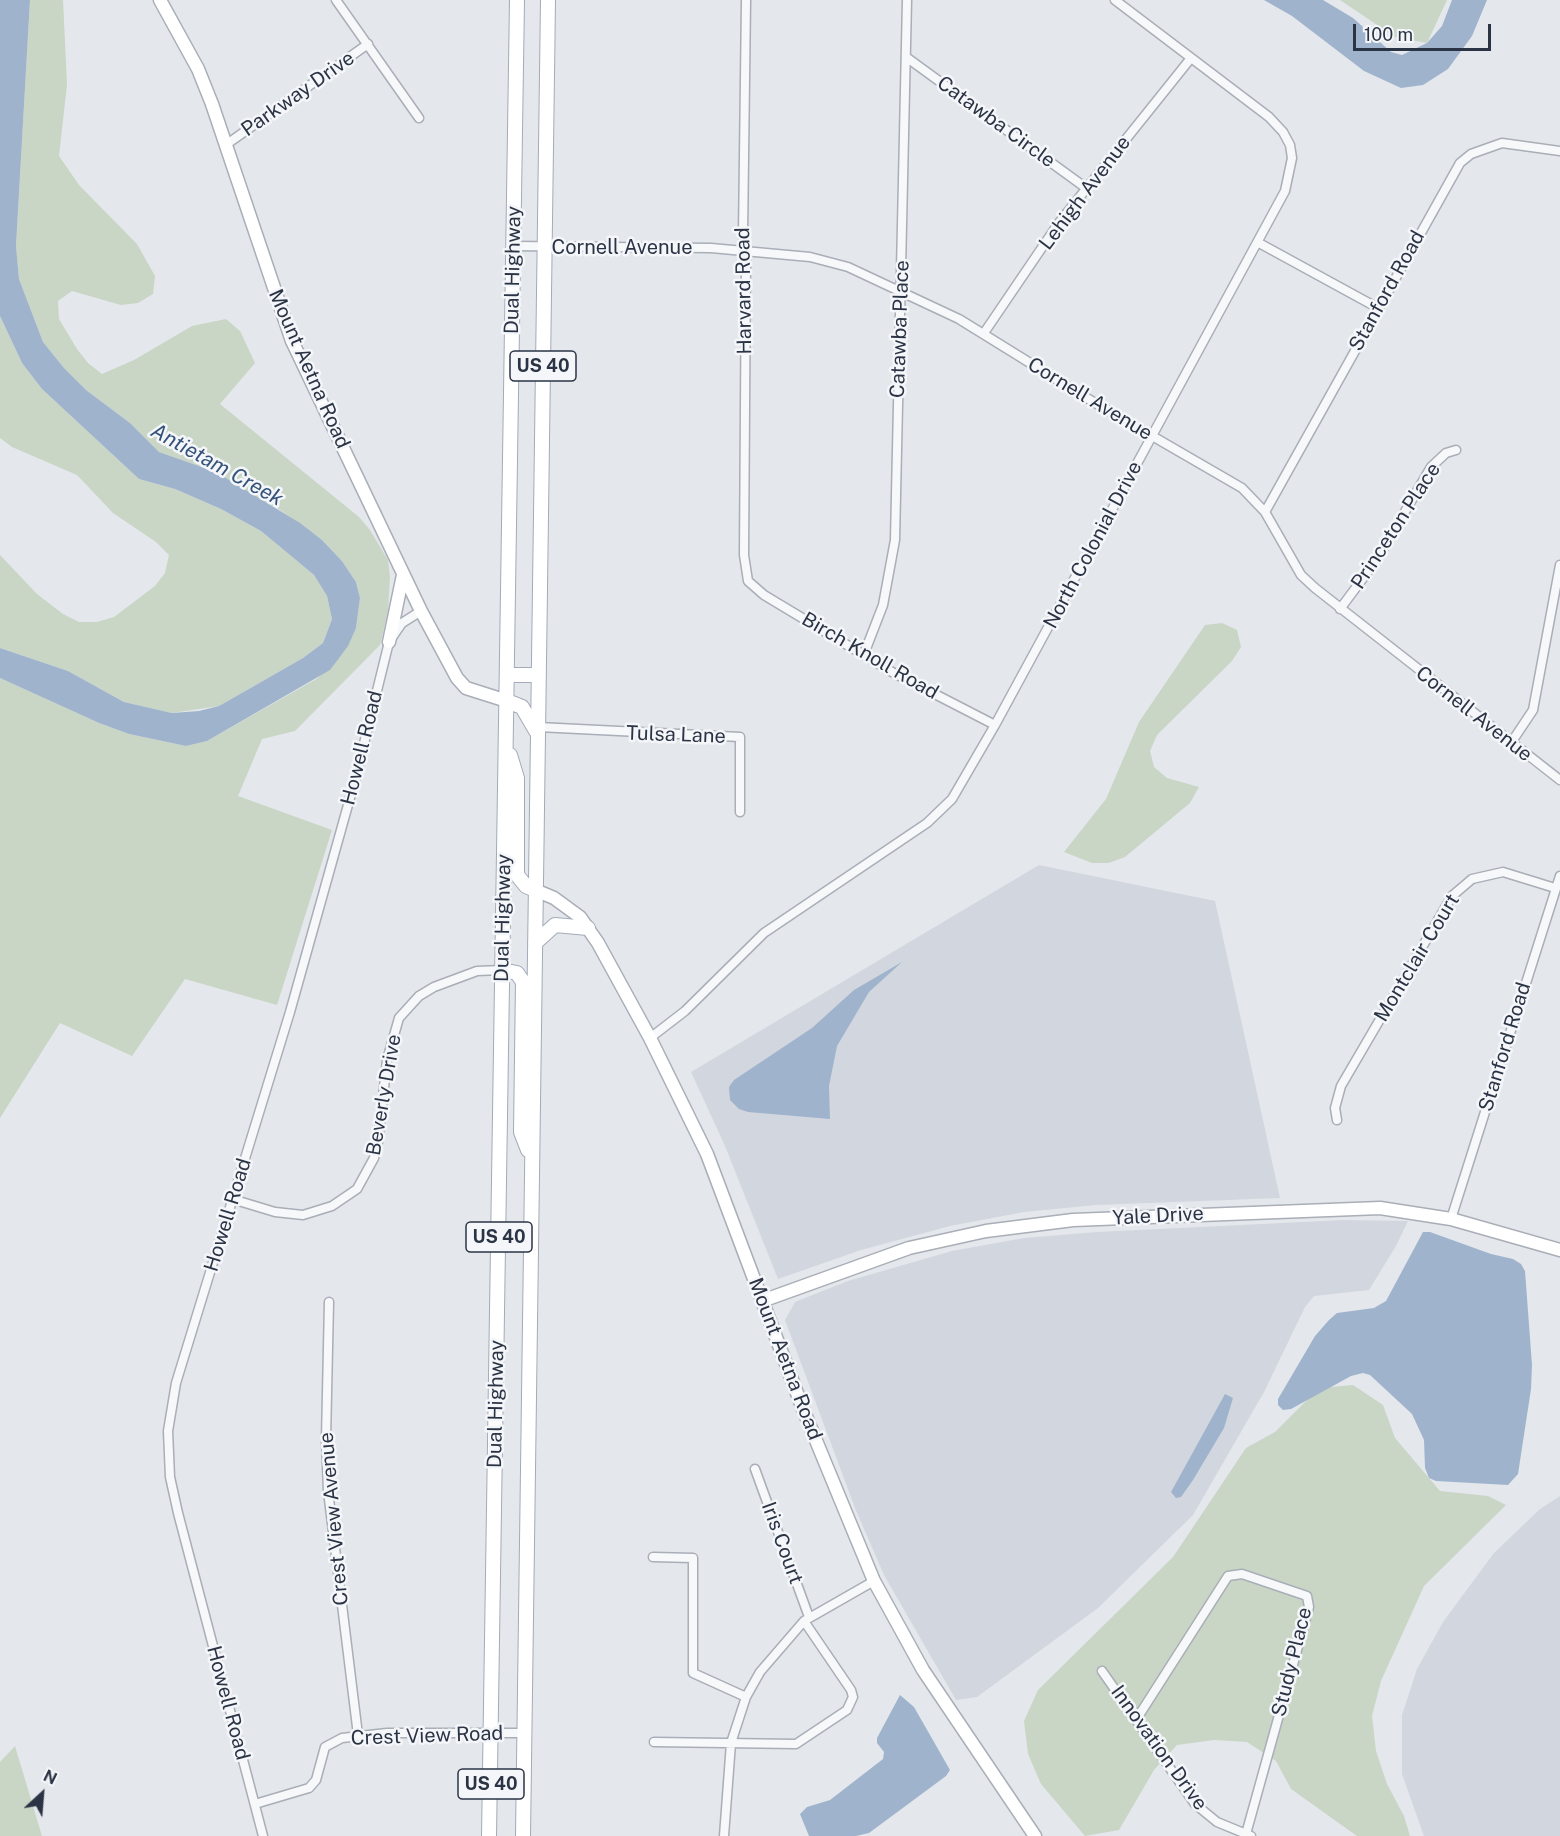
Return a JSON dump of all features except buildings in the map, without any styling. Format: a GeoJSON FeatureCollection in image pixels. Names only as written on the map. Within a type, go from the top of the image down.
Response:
{"type":"FeatureCollection","features":[{"type":"Feature","properties":{"kind":"main road","name":"Dual Highway"},"geometry":{"type":"LineString","coordinates":[[489,1836],[518,0]]}},
{"type":"Feature","properties":{"kind":"main road","name":"Dual Highway"},"geometry":{"type":"LineString","coordinates":[[523,1836],[548,0]]}},
{"type":"Feature","properties":{"kind":"main road"},"geometry":{"type":"LineString","coordinates":[[507,675],[538,675]]}},
{"type":"Feature","properties":{"kind":"main road"},"geometry":{"type":"LineString","coordinates":[[507,701],[522,707],[538,730]]}},
{"type":"Feature","properties":{"kind":"main road"},"geometry":{"type":"LineString","coordinates":[[505,741],[517,778],[517,875],[526,886],[535,890]]}},
{"type":"Feature","properties":{"kind":"main road"},"geometry":{"type":"LineString","coordinates":[[535,943],[555,925],[588,928]]}},
{"type":"Feature","properties":{"kind":"main road"},"geometry":{"type":"LineString","coordinates":[[502,970],[517,973],[523,982],[521,1132],[531,1156]]}},
{"type":"Feature","properties":{"kind":"street","name":"Mount Aetna Road"},"geometry":{"type":"LineString","coordinates":[[160,0],[198,69],[227,144],[272,288],[292,341],[421,611],[458,678],[466,688],[507,701]]}},
{"type":"Feature","properties":{"kind":"street"},"geometry":{"type":"LineString","coordinates":[[336,0],[419,118]]}},
{"type":"Feature","properties":{"kind":"street","name":"Harvard Road"},"geometry":{"type":"LineString","coordinates":[[746,0],[744,555],[748,581]]}},
{"type":"Feature","properties":{"kind":"street","name":"Catawba Place"},"geometry":{"type":"LineString","coordinates":[[864,654],[883,605],[895,540],[907,0]]}},
{"type":"Feature","properties":{"kind":"street","name":"North Colonial Drive"},"geometry":{"type":"LineString","coordinates":[[650,1038],[685,1011],[764,933],[845,881],[941,812],[959,788],[1259,243],[1285,191],[1292,158],[1290,145],[1283,132],[1269,117],[1115,0]]}},
{"type":"Feature","properties":{"kind":"street","name":"Parkway Drive"},"geometry":{"type":"LineString","coordinates":[[227,144],[368,44]]}},
{"type":"Feature","properties":{"kind":"street","name":"Catawba Circle"},"geometry":{"type":"LineString","coordinates":[[906,57],[1086,188]]}},
{"type":"Feature","properties":{"kind":"street","name":"Lehigh Avenue"},"geometry":{"type":"LineString","coordinates":[[984,333],[1086,188],[1191,58]]}},
{"type":"Feature","properties":{"kind":"street","name":"Stanford Road"},"geometry":{"type":"LineString","coordinates":[[1265,512],[1460,163],[1478,150],[1502,143],[1560,151]]}},
{"type":"Feature","properties":{"kind":"street"},"geometry":{"type":"LineString","coordinates":[[1259,243],[1378,308]]}},
{"type":"Feature","properties":{"kind":"street","name":"Cornell Avenue"},"geometry":{"type":"LineString","coordinates":[[513,246],[745,250],[827,260],[901,292],[984,333],[1085,398],[1242,488],[1265,512],[1301,575],[1340,609],[1560,780]]}},
{"type":"Feature","properties":{"kind":"street","name":"Princeton Place"},"geometry":{"type":"LineString","coordinates":[[1340,609],[1378,558],[1431,467],[1446,453],[1456,450]]}},
{"type":"Feature","properties":{"kind":"street"},"geometry":{"type":"LineString","coordinates":[[1511,743],[1533,710],[1560,565]]}},
{"type":"Feature","properties":{"kind":"street"},"geometry":{"type":"LineString","coordinates":[[389,642],[403,574]]}},
{"type":"Feature","properties":{"kind":"street","name":"Birch Knoll Road"},"geometry":{"type":"LineString","coordinates":[[748,581],[764,595],[892,672],[995,725]]}},
{"type":"Feature","properties":{"kind":"street","name":"Howell Road"},"geometry":{"type":"LineString","coordinates":[[263,1836],[178,1513],[170,1477],[168,1431],[176,1383],[334,856],[389,642],[402,623],[421,611]]}},
{"type":"Feature","properties":{"kind":"street","name":"Tulsa Lane"},"geometry":{"type":"LineString","coordinates":[[538,730],[740,737],[741,812]]}},
{"type":"Feature","properties":{"kind":"street","name":"Montclair Court"},"geometry":{"type":"LineString","coordinates":[[1337,1120],[1335,1108],[1341,1086],[1452,896],[1472,879],[1503,872],[1555,888]]}},
{"type":"Feature","properties":{"kind":"street","name":"Stanford Road"},"geometry":{"type":"LineString","coordinates":[[1451,1219],[1560,876]]}},
{"type":"Feature","properties":{"kind":"street","name":"Mount Aetna Road"},"geometry":{"type":"LineString","coordinates":[[535,890],[567,907],[580,917],[650,1038],[689,1112],[707,1154],[844,1513],[874,1581],[923,1670],[1035,1836]]}},
{"type":"Feature","properties":{"kind":"street","name":"Beverly Drive"},"geometry":{"type":"LineString","coordinates":[[232,1199],[275,1212],[303,1215],[332,1206],[357,1189],[374,1158],[378,1142],[387,1060],[399,1018],[418,996],[434,987],[477,971],[502,970]]}},
{"type":"Feature","properties":{"kind":"street","name":"Yale Drive"},"geometry":{"type":"LineString","coordinates":[[762,1301],[909,1248],[1025,1225],[1073,1220],[1347,1208],[1413,1211],[1451,1219],[1560,1250]]}},
{"type":"Feature","properties":{"kind":"street","name":"Crest View Avenue"},"geometry":{"type":"LineString","coordinates":[[329,1302],[326,1439],[328,1491],[358,1735]]}},
{"type":"Feature","properties":{"kind":"street","name":"Iris Court"},"geometry":{"type":"LineString","coordinates":[[731,1743],[796,1744],[852,1704],[851,1690],[806,1619],[755,1469]]}},
{"type":"Feature","properties":{"kind":"street"},"geometry":{"type":"LineString","coordinates":[[653,1557],[693,1558],[693,1673],[746,1697]]}},
{"type":"Feature","properties":{"kind":"street","name":"Study Place"},"geometry":{"type":"LineString","coordinates":[[1136,1720],[1228,1576],[1242,1574],[1307,1596],[1309,1607],[1248,1835]]}},
{"type":"Feature","properties":{"kind":"street"},"geometry":{"type":"LineString","coordinates":[[724,1836],[731,1743],[746,1697],[774,1653],[806,1619],[874,1581]]}},
{"type":"Feature","properties":{"kind":"street","name":"Innovation Drive"},"geometry":{"type":"LineString","coordinates":[[1102,1671],[1200,1809],[1217,1822],[1248,1835]]}},
{"type":"Feature","properties":{"kind":"street","name":"Crest View Road"},"geometry":{"type":"LineString","coordinates":[[255,1804],[309,1788],[316,1780],[326,1748],[342,1738],[358,1735],[523,1733]]}},
{"type":"Feature","properties":{"kind":"street"},"geometry":{"type":"LineString","coordinates":[[654,1742],[731,1743]]}},
{"type":"Feature","properties":{"kind":"shaded area"},"geometry":{"type":"Polygon","coordinates":[[[1039,865],[1215,901],[1280,1198],[1096,1205],[1024,1212],[950,1226],[861,1250],[778,1279],[725,1146],[691,1072],[1039,865]]]}},
{"type":"Feature","properties":{"kind":"shaded area"},"geometry":{"type":"Polygon","coordinates":[[[1344,1220],[1408,1221],[1396,1246],[1369,1290],[1314,1296],[1305,1307],[1264,1392],[1193,1515],[1098,1608],[977,1697],[956,1700],[884,1575],[855,1508],[785,1320],[795,1302],[848,1281],[952,1251],[1024,1238],[1097,1232],[1344,1220]]]}},
{"type":"Feature","properties":{"kind":"shaded area"},"geometry":{"type":"Polygon","coordinates":[[[1560,1496],[1560,1836],[1424,1836],[1402,1774],[1402,1715],[1417,1669],[1443,1622],[1494,1553],[1540,1509],[1560,1496]]]}},
{"type":"Feature","properties":{"kind":"green space"},"geometry":{"type":"Polygon","coordinates":[[[30,0],[63,0],[67,85],[59,156],[79,185],[137,244],[155,276],[153,294],[138,303],[121,305],[72,291],[58,301],[59,319],[77,349],[88,363],[102,374],[134,360],[192,326],[226,319],[240,331],[255,363],[220,404],[359,517],[370,530],[388,560],[390,577],[388,611],[380,645],[295,731],[262,739],[238,796],[332,830],[277,1005],[185,979],[132,1056],[60,1023],[0,1118],[0,678],[99,723],[129,734],[186,746],[207,741],[318,678],[356,628],[360,598],[356,582],[342,561],[322,540],[277,508],[253,497],[216,472],[159,452],[130,423],[86,390],[43,342],[19,279],[16,246],[30,0]]]}},
{"type":"Feature","properties":{"kind":"green space"},"geometry":{"type":"Polygon","coordinates":[[[1340,0],[1447,0],[1427,43],[1395,37],[1340,0]]]}},
{"type":"Feature","properties":{"kind":"green space"},"geometry":{"type":"Polygon","coordinates":[[[0,316],[22,363],[42,389],[139,479],[175,489],[221,509],[261,531],[314,575],[327,596],[332,619],[323,643],[303,658],[219,706],[172,713],[124,702],[68,671],[0,648],[0,555],[37,594],[63,614],[79,622],[97,622],[114,617],[155,586],[165,573],[169,555],[156,542],[113,513],[77,475],[12,447],[0,438],[0,316]]]}},
{"type":"Feature","properties":{"kind":"green space"},"geometry":{"type":"Polygon","coordinates":[[[1222,623],[1237,630],[1241,647],[1232,661],[1157,735],[1150,751],[1154,767],[1167,778],[1199,787],[1190,803],[1125,857],[1109,863],[1092,863],[1064,852],[1106,799],[1139,722],[1205,625],[1222,623]]]}},
{"type":"Feature","properties":{"kind":"green space"},"geometry":{"type":"Polygon","coordinates":[[[1353,1385],[1383,1405],[1395,1438],[1440,1491],[1488,1496],[1506,1505],[1424,1586],[1381,1681],[1372,1716],[1376,1751],[1387,1784],[1404,1816],[1410,1836],[1357,1836],[1291,1789],[1276,1761],[1247,1742],[1214,1740],[1177,1745],[1154,1770],[1119,1830],[1085,1836],[1041,1784],[1028,1754],[1024,1721],[1038,1690],[1173,1557],[1246,1448],[1275,1432],[1319,1388],[1353,1385]]]}},
{"type":"Feature","properties":{"kind":"green space"},"geometry":{"type":"Polygon","coordinates":[[[15,1746],[42,1836],[0,1836],[0,1762],[15,1746]]]}},
{"type":"Feature","properties":{"kind":"water","name":"Antietam Creek"},"geometry":{"type":"Polygon","coordinates":[[[0,0],[30,0],[16,246],[19,279],[43,342],[86,390],[130,423],[159,452],[216,472],[300,523],[322,540],[342,561],[356,582],[360,598],[356,628],[348,646],[330,670],[207,741],[186,746],[129,734],[99,723],[0,678],[0,648],[68,671],[124,702],[172,713],[199,711],[219,706],[303,658],[323,643],[332,619],[327,596],[314,575],[261,531],[221,509],[175,489],[139,479],[42,389],[22,363],[0,316],[0,0]]]}},
{"type":"Feature","properties":{"kind":"water"},"geometry":{"type":"Polygon","coordinates":[[[1264,0],[1323,0],[1353,18],[1391,52],[1402,55],[1427,43],[1442,26],[1452,0],[1487,0],[1472,36],[1448,69],[1423,85],[1401,88],[1364,71],[1292,16],[1264,0]]]}},
{"type":"Feature","properties":{"kind":"water"},"geometry":{"type":"Polygon","coordinates":[[[902,962],[869,992],[837,1046],[829,1086],[830,1119],[748,1112],[739,1109],[730,1100],[729,1087],[734,1080],[812,1028],[854,990],[902,962]]]}},
{"type":"Feature","properties":{"kind":"water"},"geometry":{"type":"Polygon","coordinates":[[[1423,1232],[1430,1232],[1491,1254],[1513,1259],[1521,1264],[1525,1271],[1532,1365],[1531,1389],[1518,1474],[1508,1485],[1436,1481],[1429,1478],[1425,1468],[1424,1440],[1412,1414],[1370,1375],[1363,1373],[1351,1376],[1291,1409],[1283,1410],[1278,1405],[1278,1399],[1315,1336],[1329,1320],[1337,1313],[1374,1308],[1386,1301],[1423,1232]]]}},
{"type":"Feature","properties":{"kind":"water"},"geometry":{"type":"Polygon","coordinates":[[[1225,1394],[1233,1398],[1224,1428],[1193,1480],[1181,1497],[1176,1498],[1171,1492],[1225,1394]]]}},
{"type":"Feature","properties":{"kind":"water"},"geometry":{"type":"Polygon","coordinates":[[[900,1695],[914,1707],[950,1770],[946,1776],[869,1833],[856,1836],[809,1836],[800,1814],[807,1807],[830,1800],[883,1759],[884,1752],[877,1743],[877,1738],[900,1695]]]}}]}
